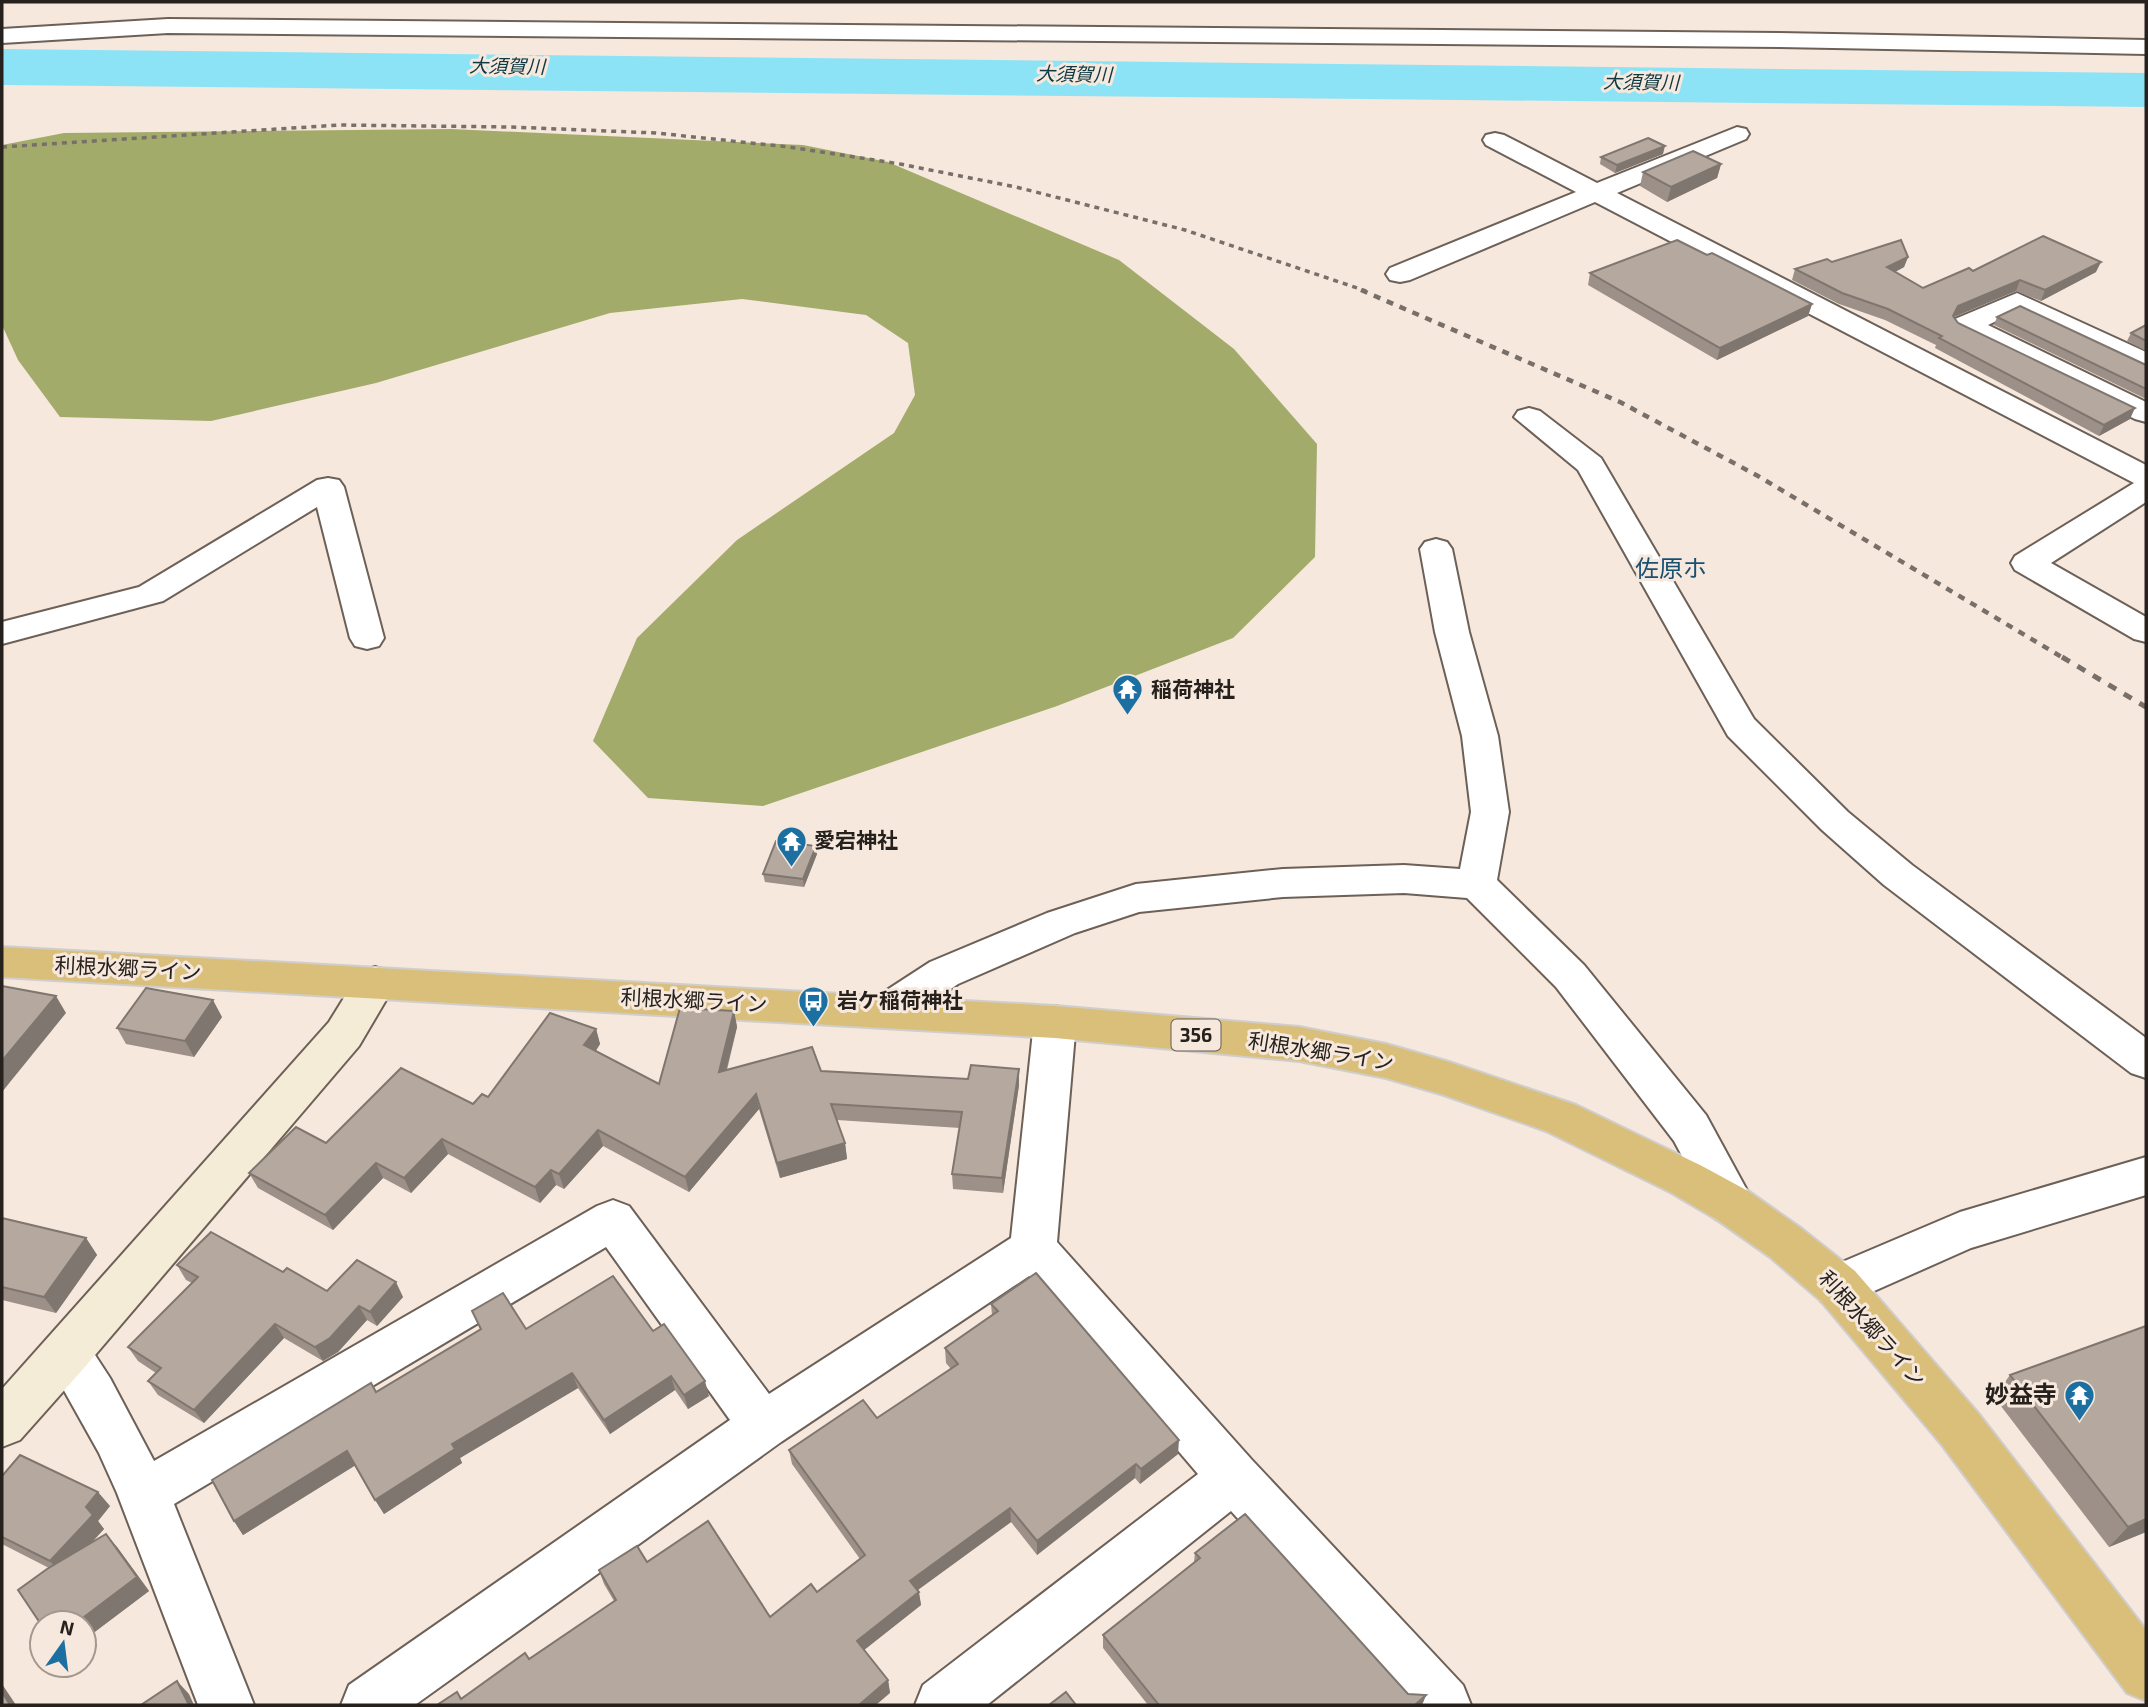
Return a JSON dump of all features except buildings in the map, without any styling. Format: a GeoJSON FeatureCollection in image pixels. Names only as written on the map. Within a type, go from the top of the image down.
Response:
{"type":"FeatureCollection","features":[{"type":"Feature","properties":{"kind":"highway","name":"利根水郷ライン"},"geometry":{"type":"LineString","coordinates":[[2,962],[1055,1022],[1299,1044],[1386,1060],[1449,1079],[1561,1118],[1686,1179],[1732,1205],[1786,1243],[1838,1286],[1960,1429],[2146,1674]]}},
{"type":"Feature","properties":{"kind":"street"},"geometry":{"type":"LineString","coordinates":[[2,36],[167,26],[1751,40],[2146,47]]}},
{"type":"Feature","properties":{"kind":"street"},"geometry":{"type":"LineString","coordinates":[[1400,274],[1737,134]]}},
{"type":"Feature","properties":{"kind":"street"},"geometry":{"type":"LineString","coordinates":[[1496,140],[2146,477]]}},
{"type":"Feature","properties":{"kind":"street"},"geometry":{"type":"LineString","coordinates":[[2146,363],[2017,301],[1965,325],[2146,413]]}},
{"type":"Feature","properties":{"kind":"street"},"geometry":{"type":"LineString","coordinates":[[1529,417],[1590,465],[1741,727],[1835,821],[1898,874],[2146,1061]]}},
{"type":"Feature","properties":{"kind":"street"},"geometry":{"type":"LineString","coordinates":[[2,633],[151,594],[328,487],[367,638]]}},
{"type":"Feature","properties":{"kind":"street"},"geometry":{"type":"LineString","coordinates":[[2146,489],[2027,563],[2146,631]]}},
{"type":"Feature","properties":{"kind":"street"},"geometry":{"type":"LineString","coordinates":[[1436,549],[1452,632],[1480,736],[1490,812],[1477,884]]}},
{"type":"Feature","properties":{"kind":"street"},"geometry":{"type":"LineString","coordinates":[[884,1012],[944,972],[1061,923],[1136,898],[1165,892],[1283,883],[1405,879],[1477,884],[1570,976],[1690,1128],[1732,1205]]}},
{"type":"Feature","properties":{"kind":"street"},"geometry":{"type":"LineString","coordinates":[[2,1424],[344,1034],[375,983]]}},
{"type":"Feature","properties":{"kind":"street"},"geometry":{"type":"LineString","coordinates":[[1055,1022],[1033,1248],[1234,1477],[1443,1705]]}},
{"type":"Feature","properties":{"kind":"street"},"geometry":{"type":"LineString","coordinates":[[1838,1286],[1960,1232],[2146,1176]]}},
{"type":"Feature","properties":{"kind":"street"},"geometry":{"type":"LineString","coordinates":[[144,1494],[614,1220],[763,1426]]}},
{"type":"Feature","properties":{"kind":"street"},"geometry":{"type":"LineString","coordinates":[[369,1705],[763,1426],[1033,1248]]}},
{"type":"Feature","properties":{"kind":"street"},"geometry":{"type":"LineString","coordinates":[[67,1353],[90,1386],[144,1494],[226,1705]]}},
{"type":"Feature","properties":{"kind":"street"},"geometry":{"type":"LineString","coordinates":[[943,1705],[1234,1477]]}},
{"type":"Feature","properties":{"kind":"green space"},"geometry":{"type":"Polygon","coordinates":[[[451,129],[803,145],[888,162],[1119,260],[1234,349],[1317,444],[1315,557],[1233,638],[1057,706],[763,806],[648,798],[593,741],[637,638],[737,540],[894,433],[915,395],[908,343],[866,315],[742,299],[610,313],[376,383],[211,421],[60,417],[18,360],[2,325],[2,145],[64,133],[451,129]]]}},
{"type":"Feature","properties":{"kind":"water","name":"大須賀川"},"geometry":{"type":"Polygon","coordinates":[[[2,49],[2146,73],[2146,107],[2,85],[2,49]]]}},
{"type":"Feature","properties":{"kind":"railway"},"geometry":{"type":"LineString","coordinates":[[2,147],[339,125],[510,127],[656,133],[789,147],[900,164],[1016,187],[1185,230],[1366,291]]}},
{"type":"Feature","properties":{"kind":"railway"},"geometry":{"type":"LineString","coordinates":[[1361,290],[1620,402],[1758,476],[2065,659]]}},
{"type":"Feature","properties":{"kind":"railway"},"geometry":{"type":"LineString","coordinates":[[2062,657],[2146,707]]}},
{"type":"Feature","properties":{"kind":"place","name":"稲荷神社"},"geometry":{"type":"Point","coordinates":[1128,717]}},
{"type":"Feature","properties":{"kind":"place","name":"愛宕神社"},"geometry":{"type":"Point","coordinates":[791,868]}},
{"type":"Feature","properties":{"kind":"place","name":"岩ケ稲荷神社"},"geometry":{"type":"Point","coordinates":[814,1028]}},
{"type":"Feature","properties":{"kind":"place","name":"妙益寺"},"geometry":{"type":"Point","coordinates":[2080,1422]}},
{"type":"Feature","properties":{"kind":"district","name":"佐原ホ"},"geometry":{"type":"Point","coordinates":[1671,569]}}]}
